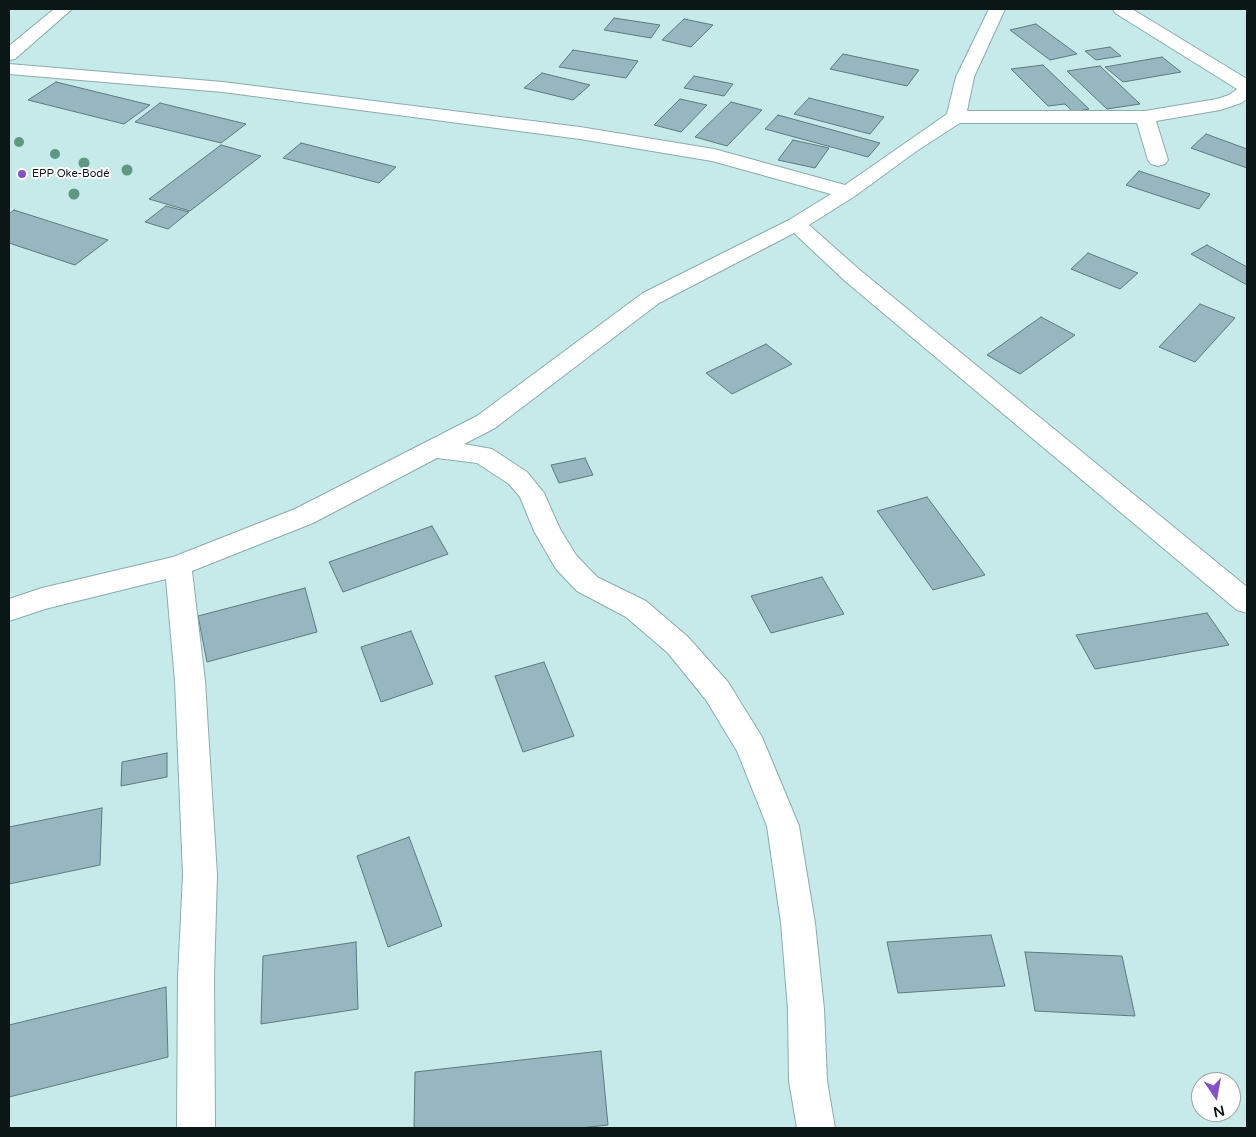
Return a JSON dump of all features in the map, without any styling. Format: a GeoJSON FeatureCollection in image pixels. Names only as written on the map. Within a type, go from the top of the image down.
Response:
{"type":"FeatureCollection","features":[{"type":"Feature","properties":{"kind":"street"},"geometry":{"type":"LineString","coordinates":[[9,55],[64,9]]}},
{"type":"Feature","properties":{"kind":"street"},"geometry":{"type":"LineString","coordinates":[[956,117],[966,77],[997,9]]}},
{"type":"Feature","properties":{"kind":"street"},"geometry":{"type":"LineString","coordinates":[[9,610],[42,599],[178,566],[304,516],[486,422],[651,298],[796,224],[848,192],[911,146],[956,117],[1146,117],[1220,104],[1235,99],[1247,88],[1121,9]]}},
{"type":"Feature","properties":{"kind":"street"},"geometry":{"type":"LineString","coordinates":[[9,69],[223,87],[580,133],[714,155],[848,192]]}},
{"type":"Feature","properties":{"kind":"street"},"geometry":{"type":"LineString","coordinates":[[1146,117],[1158,160]]}},
{"type":"Feature","properties":{"kind":"street"},"geometry":{"type":"LineString","coordinates":[[796,224],[853,276],[1247,602]]}},
{"type":"Feature","properties":{"kind":"street"},"geometry":{"type":"LineString","coordinates":[[483,455],[486,422]]}},
{"type":"Feature","properties":{"kind":"street"},"geometry":{"type":"LineString","coordinates":[[434,449],[483,455],[518,478],[532,493],[547,531],[566,562],[587,584],[636,609],[678,645],[717,691],[751,746],[782,826],[798,923],[806,1009],[808,1081],[816,1128]]}},
{"type":"Feature","properties":{"kind":"street"},"geometry":{"type":"LineString","coordinates":[[178,566],[190,681],[200,875],[196,978],[196,1128]]}},
{"type":"Feature","properties":{"kind":"building"},"geometry":{"type":"Polygon","coordinates":[[[614,18],[660,25],[651,38],[604,30],[614,18]]]}},
{"type":"Feature","properties":{"kind":"building"},"geometry":{"type":"Polygon","coordinates":[[[684,19],[713,25],[691,47],[662,40],[684,19]]]}},
{"type":"Feature","properties":{"kind":"building"},"geometry":{"type":"Polygon","coordinates":[[[1036,24],[1077,54],[1050,60],[1010,30],[1036,24]]]}},
{"type":"Feature","properties":{"kind":"building"},"geometry":{"type":"Polygon","coordinates":[[[1110,47],[1121,56],[1096,60],[1085,51],[1110,47]]]}},
{"type":"Feature","properties":{"kind":"building"},"geometry":{"type":"Polygon","coordinates":[[[573,50],[638,61],[626,78],[559,67],[573,50]]]}},
{"type":"Feature","properties":{"kind":"building"},"geometry":{"type":"Polygon","coordinates":[[[843,54],[919,70],[907,86],[830,69],[843,54]]]}},
{"type":"Feature","properties":{"kind":"building"},"geometry":{"type":"Polygon","coordinates":[[[1162,57],[1181,72],[1123,82],[1105,67],[1162,57]]]}},
{"type":"Feature","properties":{"kind":"building"},"geometry":{"type":"Polygon","coordinates":[[[1043,65],[1089,109],[1073,112],[1065,104],[1048,106],[1011,69],[1043,65]]]}},
{"type":"Feature","properties":{"kind":"building"},"geometry":{"type":"Polygon","coordinates":[[[1100,66],[1140,104],[1107,109],[1067,71],[1100,66]]]}},
{"type":"Feature","properties":{"kind":"building"},"geometry":{"type":"Polygon","coordinates":[[[542,73],[590,85],[573,100],[524,88],[542,73]]]}},
{"type":"Feature","properties":{"kind":"building"},"geometry":{"type":"Polygon","coordinates":[[[694,76],[733,84],[724,96],[684,88],[694,76]]]}},
{"type":"Feature","properties":{"kind":"building"},"geometry":{"type":"Polygon","coordinates":[[[56,82],[150,105],[124,124],[28,100],[56,82]]]}},
{"type":"Feature","properties":{"kind":"building"},"geometry":{"type":"Polygon","coordinates":[[[809,98],[884,117],[870,134],[794,114],[809,98]]]}},
{"type":"Feature","properties":{"kind":"building"},"geometry":{"type":"Polygon","coordinates":[[[680,99],[707,105],[681,132],[654,125],[680,99]]]}},
{"type":"Feature","properties":{"kind":"building"},"geometry":{"type":"Polygon","coordinates":[[[731,102],[762,110],[727,146],[695,137],[731,102]]]}},
{"type":"Feature","properties":{"kind":"building"},"geometry":{"type":"Polygon","coordinates":[[[160,103],[246,124],[221,143],[135,122],[160,103]]]}},
{"type":"Feature","properties":{"kind":"building"},"geometry":{"type":"Polygon","coordinates":[[[778,115],[880,143],[868,157],[765,129],[778,115]]]}},
{"type":"Feature","properties":{"kind":"building"},"geometry":{"type":"Polygon","coordinates":[[[1206,134],[1247,149],[1247,168],[1191,148],[1206,134]]]}},
{"type":"Feature","properties":{"kind":"building"},"geometry":{"type":"Polygon","coordinates":[[[793,140],[829,148],[815,168],[778,160],[793,140]]]}},
{"type":"Feature","properties":{"kind":"building"},"geometry":{"type":"Polygon","coordinates":[[[301,143],[396,167],[379,183],[283,158],[301,143]]]}},
{"type":"Feature","properties":{"kind":"building"},"geometry":{"type":"Polygon","coordinates":[[[221,145],[261,156],[190,211],[149,199],[221,145]]]}},
{"type":"Feature","properties":{"kind":"building"},"geometry":{"type":"Polygon","coordinates":[[[1139,171],[1210,194],[1199,209],[1126,185],[1139,171]]]}},
{"type":"Feature","properties":{"kind":"building"},"geometry":{"type":"Polygon","coordinates":[[[166,206],[189,212],[168,229],[145,222],[166,206]]]}},
{"type":"Feature","properties":{"kind":"building"},"geometry":{"type":"Polygon","coordinates":[[[14,210],[108,240],[75,265],[9,243],[9,214],[14,210]]]}},
{"type":"Feature","properties":{"kind":"building"},"geometry":{"type":"Polygon","coordinates":[[[1207,245],[1247,267],[1247,285],[1191,254],[1207,245]]]}},
{"type":"Feature","properties":{"kind":"building"},"geometry":{"type":"Polygon","coordinates":[[[1088,253],[1138,273],[1120,289],[1071,269],[1088,253]]]}},
{"type":"Feature","properties":{"kind":"building"},"geometry":{"type":"Polygon","coordinates":[[[1200,304],[1235,318],[1195,362],[1159,347],[1200,304]]]}},
{"type":"Feature","properties":{"kind":"building"},"geometry":{"type":"Polygon","coordinates":[[[1041,317],[1075,335],[1020,374],[987,355],[1041,317]]]}},
{"type":"Feature","properties":{"kind":"building"},"geometry":{"type":"Polygon","coordinates":[[[766,344],[792,364],[732,394],[706,373],[766,344]]]}},
{"type":"Feature","properties":{"kind":"building"},"geometry":{"type":"Polygon","coordinates":[[[585,458],[593,475],[559,483],[551,465],[585,458]]]}},
{"type":"Feature","properties":{"kind":"building"},"geometry":{"type":"Polygon","coordinates":[[[927,497],[985,575],[933,590],[877,511],[927,497]]]}},
{"type":"Feature","properties":{"kind":"building"},"geometry":{"type":"Polygon","coordinates":[[[432,526],[448,554],[343,592],[329,562],[432,526]]]}},
{"type":"Feature","properties":{"kind":"building"},"geometry":{"type":"Polygon","coordinates":[[[822,577],[844,614],[771,633],[751,596],[822,577]]]}},
{"type":"Feature","properties":{"kind":"building"},"geometry":{"type":"Polygon","coordinates":[[[305,588],[317,632],[207,662],[198,616],[305,588]]]}},
{"type":"Feature","properties":{"kind":"building"},"geometry":{"type":"Polygon","coordinates":[[[1207,613],[1229,645],[1095,669],[1076,635],[1207,613]]]}},
{"type":"Feature","properties":{"kind":"building"},"geometry":{"type":"Polygon","coordinates":[[[411,631],[433,684],[381,702],[361,647],[411,631]]]}},
{"type":"Feature","properties":{"kind":"building"},"geometry":{"type":"Polygon","coordinates":[[[544,662],[574,736],[523,752],[495,676],[544,662]]]}},
{"type":"Feature","properties":{"kind":"building"},"geometry":{"type":"Polygon","coordinates":[[[167,753],[167,777],[121,786],[122,762],[167,753]]]}},
{"type":"Feature","properties":{"kind":"building"},"geometry":{"type":"Polygon","coordinates":[[[102,808],[100,865],[9,884],[9,827],[102,808]]]}},
{"type":"Feature","properties":{"kind":"building"},"geometry":{"type":"Polygon","coordinates":[[[409,837],[442,926],[388,947],[357,856],[409,837]]]}},
{"type":"Feature","properties":{"kind":"building"},"geometry":{"type":"Polygon","coordinates":[[[991,935],[1005,986],[898,993],[887,942],[991,935]]]}},
{"type":"Feature","properties":{"kind":"building"},"geometry":{"type":"Polygon","coordinates":[[[356,942],[358,1009],[261,1024],[263,956],[356,942]]]}},
{"type":"Feature","properties":{"kind":"building"},"geometry":{"type":"Polygon","coordinates":[[[1025,952],[1122,956],[1135,1016],[1035,1011],[1025,952]]]}},
{"type":"Feature","properties":{"kind":"building"},"geometry":{"type":"Polygon","coordinates":[[[166,987],[168,1057],[9,1097],[9,1025],[166,987]]]}},
{"type":"Feature","properties":{"kind":"building"},"geometry":{"type":"Polygon","coordinates":[[[601,1051],[608,1125],[580,1128],[414,1128],[415,1072],[601,1051]]]}},
{"type":"Feature","properties":{"kind":"place","name":"EPP Oke-Bodé"},"geometry":{"type":"Point","coordinates":[22,174]}}]}
